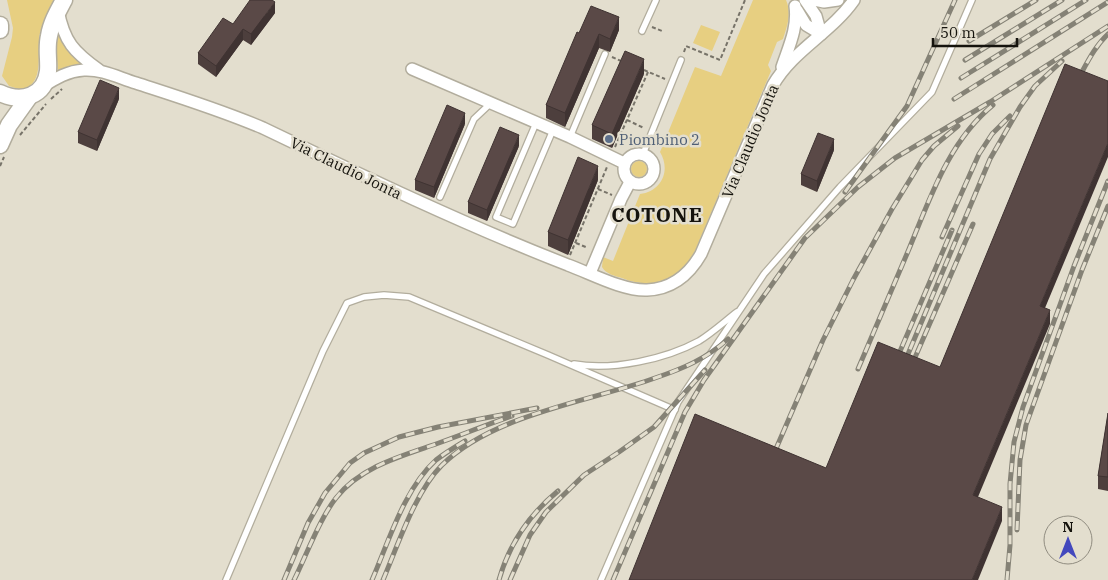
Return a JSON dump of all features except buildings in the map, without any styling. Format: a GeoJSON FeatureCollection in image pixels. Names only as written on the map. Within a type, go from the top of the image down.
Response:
{"type":"FeatureCollection","features":[{"type":"Feature","properties":{"kind":"main road"},"geometry":{"type":"LineString","coordinates":[[3,149],[9,125],[44,82],[48,70],[49,35],[61,5]]}},
{"type":"Feature","properties":{"kind":"main road"},"geometry":{"type":"LineString","coordinates":[[0,25],[0,30]]}},
{"type":"Feature","properties":{"kind":"main road"},"geometry":{"type":"LineString","coordinates":[[0,93],[15,99],[35,92]]}},
{"type":"Feature","properties":{"kind":"street"},"geometry":{"type":"LineString","coordinates":[[805,0],[816,16],[821,34]]}},
{"type":"Feature","properties":{"kind":"street"},"geometry":{"type":"LineString","coordinates":[[814,0],[824,2],[838,0]]}},
{"type":"Feature","properties":{"kind":"street","name":"Via Claudio Jonta"},"geometry":{"type":"LineString","coordinates":[[61,5],[61,25],[70,44],[82,58],[99,70],[234,116],[428,207],[504,240],[623,286],[645,290],[668,286],[687,273],[701,254],[773,84],[790,60],[821,34],[854,0]]}},
{"type":"Feature","properties":{"kind":"street"},"geometry":{"type":"LineString","coordinates":[[793,3],[806,25],[821,34]]}},
{"type":"Feature","properties":{"kind":"street"},"geometry":{"type":"LineString","coordinates":[[780,73],[795,30],[796,18],[793,3]]}},
{"type":"Feature","properties":{"kind":"street"},"geometry":{"type":"LineString","coordinates":[[412,69],[624,162]]}},
{"type":"Feature","properties":{"kind":"street","name":"Via Claudio Jonta"},"geometry":{"type":"LineString","coordinates":[[35,92],[67,73],[99,70]]}},
{"type":"Feature","properties":{"kind":"street"},"geometry":{"type":"LineString","coordinates":[[643,154],[648,157],[654,167],[651,178],[642,184],[630,182],[624,173],[624,162],[632,155],[643,154]]}},
{"type":"Feature","properties":{"kind":"street"},"geometry":{"type":"LineString","coordinates":[[590,274],[630,182]]}},
{"type":"Feature","properties":{"kind":"lane"},"geometry":{"type":"LineString","coordinates":[[642,31],[656,0]]}},
{"type":"Feature","properties":{"kind":"lane"},"geometry":{"type":"LineString","coordinates":[[601,580],[678,402],[764,274],[840,187],[932,92],[972,0]]}},
{"type":"Feature","properties":{"kind":"lane"},"geometry":{"type":"LineString","coordinates":[[570,137],[605,54]]}},
{"type":"Feature","properties":{"kind":"lane"},"geometry":{"type":"LineString","coordinates":[[643,154],[681,60]]}},
{"type":"Feature","properties":{"kind":"lane"},"geometry":{"type":"LineString","coordinates":[[440,197],[474,119],[491,103]]}},
{"type":"Feature","properties":{"kind":"lane"},"geometry":{"type":"LineString","coordinates":[[536,123],[496,217],[513,224],[553,130]]}},
{"type":"Feature","properties":{"kind":"lane"},"geometry":{"type":"LineString","coordinates":[[226,580],[323,351],[347,303],[364,297],[384,295],[409,297],[675,410]]}},
{"type":"Feature","properties":{"kind":"lane"},"geometry":{"type":"LineString","coordinates":[[564,362],[584,366],[623,364],[670,354],[700,340],[740,310]]}},
{"type":"Feature","properties":{"kind":"path"},"geometry":{"type":"LineString","coordinates":[[681,60],[686,46],[720,60],[745,0]]}},
{"type":"Feature","properties":{"kind":"path"},"geometry":{"type":"LineString","coordinates":[[605,54],[622,61]]}},
{"type":"Feature","properties":{"kind":"path"},"geometry":{"type":"LineString","coordinates":[[640,68],[672,82]]}},
{"type":"Feature","properties":{"kind":"path"},"geometry":{"type":"LineString","coordinates":[[17,140],[44,106],[65,86]]}},
{"type":"Feature","properties":{"kind":"path"},"geometry":{"type":"LineString","coordinates":[[627,120],[651,132]]}},
{"type":"Feature","properties":{"kind":"path"},"geometry":{"type":"LineString","coordinates":[[0,166],[3,149]]}},
{"type":"Feature","properties":{"kind":"path"},"geometry":{"type":"LineString","coordinates":[[598,190],[621,199]]}},
{"type":"Feature","properties":{"kind":"shaded area"},"geometry":{"type":"Polygon","coordinates":[[[7,0],[54,0],[40,33],[37,74],[30,86],[22,90],[9,86],[2,76],[13,28],[7,0]]]}},
{"type":"Feature","properties":{"kind":"shaded area"},"geometry":{"type":"Polygon","coordinates":[[[753,0],[786,0],[789,10],[787,25],[783,39],[777,42],[768,65],[771,71],[695,251],[689,261],[673,276],[655,283],[634,282],[608,273],[602,267],[603,257],[613,261],[640,194],[654,189],[662,179],[665,166],[660,152],[695,67],[721,76],[753,0]]]}},
{"type":"Feature","properties":{"kind":"shaded area"},"geometry":{"type":"Polygon","coordinates":[[[701,25],[720,32],[712,51],[693,43],[701,25]]]}},
{"type":"Feature","properties":{"kind":"shaded area"},"geometry":{"type":"Polygon","coordinates":[[[58,34],[67,49],[83,65],[58,72],[56,48],[58,34]]]}},
{"type":"Feature","properties":{"kind":"shaded area"},"geometry":{"type":"Polygon","coordinates":[[[636,161],[642,161],[647,166],[645,175],[636,177],[631,172],[631,166],[636,161]]]}},
{"type":"Feature","properties":{"kind":"railway"},"geometry":{"type":"LineString","coordinates":[[845,192],[907,106],[955,0]]}},
{"type":"Feature","properties":{"kind":"railway"},"geometry":{"type":"LineString","coordinates":[[969,41],[1036,0]]}},
{"type":"Feature","properties":{"kind":"railway"},"geometry":{"type":"LineString","coordinates":[[965,60],[1062,0]]}},
{"type":"Feature","properties":{"kind":"railway"},"geometry":{"type":"LineString","coordinates":[[961,78],[1086,0]]}},
{"type":"Feature","properties":{"kind":"railway"},"geometry":{"type":"LineString","coordinates":[[954,99],[1108,2]]}},
{"type":"Feature","properties":{"kind":"railway"},"geometry":{"type":"LineString","coordinates":[[613,580],[685,412],[704,380],[805,238],[858,187],[895,158],[990,102],[1108,26]]}},
{"type":"Feature","properties":{"kind":"railway"},"geometry":{"type":"LineString","coordinates":[[1078,79],[1095,49],[1108,34]]}},
{"type":"Feature","properties":{"kind":"railway"},"geometry":{"type":"LineString","coordinates":[[903,366],[990,159],[1020,107],[1035,86],[1062,61]]}},
{"type":"Feature","properties":{"kind":"railway"},"geometry":{"type":"LineString","coordinates":[[858,369],[942,171],[964,136],[993,105]]}},
{"type":"Feature","properties":{"kind":"railway"},"geometry":{"type":"LineString","coordinates":[[942,237],[979,154],[992,134],[1010,116]]}},
{"type":"Feature","properties":{"kind":"railway"},"geometry":{"type":"LineString","coordinates":[[775,451],[823,340],[892,209],[922,160],[934,146],[958,126]]}},
{"type":"Feature","properties":{"kind":"railway"},"geometry":{"type":"LineString","coordinates":[[1007,580],[1010,545],[1010,484],[1014,442],[1023,407],[1074,266],[1108,181]]}},
{"type":"Feature","properties":{"kind":"railway"},"geometry":{"type":"LineString","coordinates":[[1017,530],[1020,460],[1026,425],[1082,270],[1108,206]]}},
{"type":"Feature","properties":{"kind":"railway"},"geometry":{"type":"LineString","coordinates":[[910,369],[973,224]]}},
{"type":"Feature","properties":{"kind":"railway"},"geometry":{"type":"LineString","coordinates":[[895,363],[952,230]]}},
{"type":"Feature","properties":{"kind":"railway"},"geometry":{"type":"LineString","coordinates":[[383,580],[415,504],[424,489],[442,465],[463,448],[488,433],[515,421],[543,411],[629,387],[675,371],[702,358],[728,339]]}},
{"type":"Feature","properties":{"kind":"railway"},"geometry":{"type":"LineString","coordinates":[[510,580],[530,535],[546,512],[584,475],[654,427],[705,370]]}},
{"type":"Feature","properties":{"kind":"railway"},"geometry":{"type":"LineString","coordinates":[[284,580],[308,523],[325,493],[350,463],[364,453],[399,437],[438,427],[537,408]]}},
{"type":"Feature","properties":{"kind":"railway"},"geometry":{"type":"LineString","coordinates":[[294,580],[330,506],[346,487],[357,478],[395,458],[512,416]]}},
{"type":"Feature","properties":{"kind":"railway"},"geometry":{"type":"LineString","coordinates":[[372,580],[398,516],[415,486],[436,460],[465,441]]}},
{"type":"Feature","properties":{"kind":"railway"},"geometry":{"type":"LineString","coordinates":[[499,580],[508,554],[522,531],[538,510],[558,491]]}},
{"type":"Feature","properties":{"kind":"place","name":"Piombino 2"},"geometry":{"type":"Point","coordinates":[609,139]}},
{"type":"Feature","properties":{"kind":"district","name":"COTONE"},"geometry":{"type":"Point","coordinates":[657,214]}}]}
